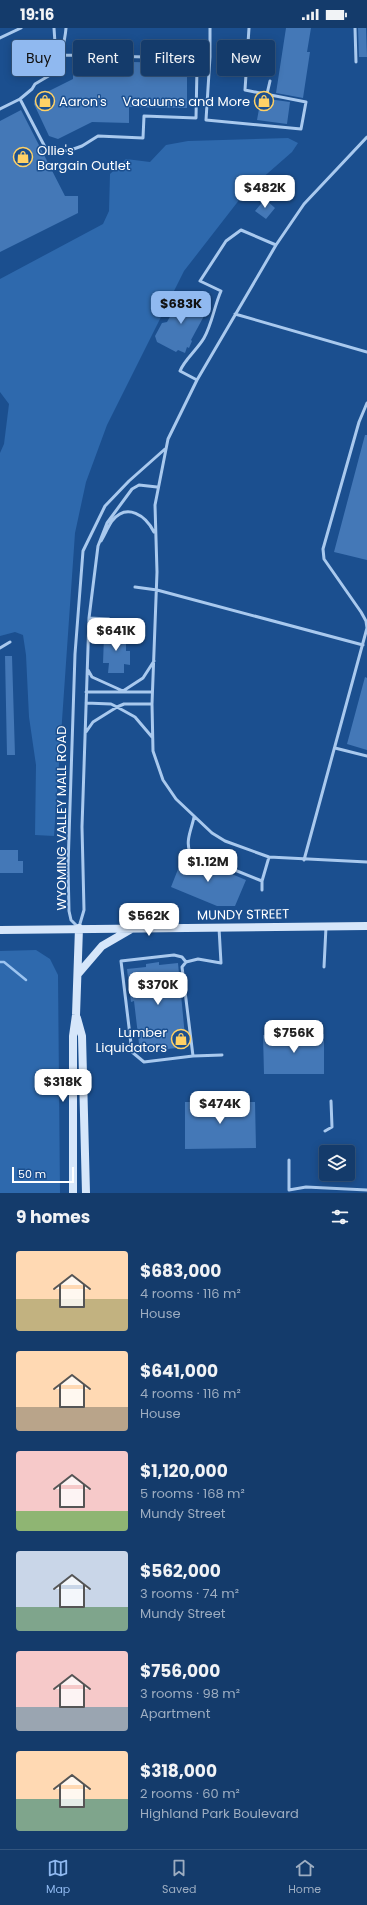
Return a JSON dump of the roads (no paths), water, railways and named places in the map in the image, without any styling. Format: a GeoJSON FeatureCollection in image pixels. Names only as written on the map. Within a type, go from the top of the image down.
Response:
{"type":"FeatureCollection","features":[{"type":"Feature","properties":{"kind":"main road","name":"MUNDY STREET"},"geometry":{"type":"LineString","coordinates":[[0,930],[219,926],[367,926]]}},
{"type":"Feature","properties":{"kind":"main road"},"geometry":{"type":"LineString","coordinates":[[73,1193],[73,1036],[76,1015],[79,928]]}},
{"type":"Feature","properties":{"kind":"main road"},"geometry":{"type":"LineString","coordinates":[[78,974],[102,946],[133,928]]}},
{"type":"Feature","properties":{"kind":"main road"},"geometry":{"type":"LineString","coordinates":[[76,1015],[82,1036],[86,1193]]}},
{"type":"Feature","properties":{"kind":"lane"},"geometry":{"type":"LineString","coordinates":[[0,38],[21,28]]}},
{"type":"Feature","properties":{"kind":"lane"},"geometry":{"type":"LineString","coordinates":[[54,28],[54,40]]}},
{"type":"Feature","properties":{"kind":"lane"},"geometry":{"type":"LineString","coordinates":[[65,44],[66,28]]}},
{"type":"Feature","properties":{"kind":"lane"},"geometry":{"type":"LineString","coordinates":[[210,28],[206,120],[300,129],[306,102],[245,90],[249,28]]}},
{"type":"Feature","properties":{"kind":"lane"},"geometry":{"type":"LineString","coordinates":[[355,28],[356,62]]}},
{"type":"Feature","properties":{"kind":"lane"},"geometry":{"type":"LineString","coordinates":[[20,99],[46,149],[68,151],[82,146],[98,136],[144,138],[144,116],[196,118],[197,68],[195,62],[191,58],[65,54]]}},
{"type":"Feature","properties":{"kind":"lane"},"geometry":{"type":"LineString","coordinates":[[0,109],[20,99],[32,89],[35,84],[49,76]]}},
{"type":"Feature","properties":{"kind":"lane"},"geometry":{"type":"LineString","coordinates":[[267,94],[270,81]]}},
{"type":"Feature","properties":{"kind":"lane","name":"WYOMING VALLEY MALL ROAD"},"geometry":{"type":"LineString","coordinates":[[367,137],[304,204],[276,245],[197,380],[168,439],[157,487],[155,504],[157,590],[152,692],[153,751],[163,780],[176,799],[212,833],[225,841],[269,857],[304,860],[367,862]]}},
{"type":"Feature","properties":{"kind":"lane"},"geometry":{"type":"LineString","coordinates":[[197,380],[180,371],[182,365],[194,353],[205,337],[221,291],[200,281],[226,241],[241,230],[276,245]]}},
{"type":"Feature","properties":{"kind":"lane"},"geometry":{"type":"LineString","coordinates":[[235,314],[367,352]]}},
{"type":"Feature","properties":{"kind":"lane"},"geometry":{"type":"LineString","coordinates":[[304,860],[363,645],[366,621],[324,559],[323,549],[359,422],[367,404]]}},
{"type":"Feature","properties":{"kind":"lane","name":"WYOMING VALLEY MALL ROAD"},"geometry":{"type":"LineString","coordinates":[[98,546],[89,618],[82,826],[84,910],[79,928],[71,920],[69,911],[68,867],[74,654],[84,551],[105,506],[129,481],[165,449]]}},
{"type":"Feature","properties":{"kind":"lane"},"geometry":{"type":"LineString","coordinates":[[98,546],[107,523],[132,489],[139,485],[157,487]]}},
{"type":"Feature","properties":{"kind":"lane"},"geometry":{"type":"LineString","coordinates":[[98,546],[112,522],[124,513],[136,513],[147,520],[155,534]]}},
{"type":"Feature","properties":{"kind":"lane"},"geometry":{"type":"LineString","coordinates":[[135,587],[157,590],[363,645]]}},
{"type":"Feature","properties":{"kind":"lane"},"geometry":{"type":"LineString","coordinates":[[89,618],[109,619]]}},
{"type":"Feature","properties":{"kind":"lane"},"geometry":{"type":"LineString","coordinates":[[0,648],[10,642]]}},
{"type":"Feature","properties":{"kind":"lane"},"geometry":{"type":"LineString","coordinates":[[87,660],[88,671],[92,677],[123,691]]}},
{"type":"Feature","properties":{"kind":"lane"},"geometry":{"type":"LineString","coordinates":[[123,691],[143,678],[154,662]]}},
{"type":"Feature","properties":{"kind":"lane"},"geometry":{"type":"LineString","coordinates":[[86,692],[152,692]]}},
{"type":"Feature","properties":{"kind":"lane"},"geometry":{"type":"LineString","coordinates":[[86,703],[111,704],[118,707],[135,717],[153,738]]}},
{"type":"Feature","properties":{"kind":"lane"},"geometry":{"type":"LineString","coordinates":[[84,740],[87,730],[93,722],[118,707],[124,704],[152,704]]}},
{"type":"Feature","properties":{"kind":"lane"},"geometry":{"type":"LineString","coordinates":[[335,748],[367,756]]}},
{"type":"Feature","properties":{"kind":"lane"},"geometry":{"type":"LineString","coordinates":[[194,817],[188,843],[190,852],[262,881]]}},
{"type":"Feature","properties":{"kind":"lane"},"geometry":{"type":"LineString","coordinates":[[262,890],[262,881],[269,857]]}},
{"type":"Feature","properties":{"kind":"lane"},"geometry":{"type":"LineString","coordinates":[[324,967],[326,925]]}},
{"type":"Feature","properties":{"kind":"lane"},"geometry":{"type":"LineString","coordinates":[[193,1056],[182,967],[186,962],[198,959],[221,963],[219,926]]}},
{"type":"Feature","properties":{"kind":"lane"},"geometry":{"type":"LineString","coordinates":[[186,962],[182,957],[174,955],[121,961],[132,1052],[144,1062],[193,1056],[222,1055]]}},
{"type":"Feature","properties":{"kind":"lane"},"geometry":{"type":"LineString","coordinates":[[325,1132],[332,1127],[331,1101]]}},
{"type":"Feature","properties":{"kind":"lane"},"geometry":{"type":"LineString","coordinates":[[289,1160],[289,1190],[306,1187],[367,1190]]}},
{"type":"Feature","properties":{"kind":"waterway"},"geometry":{"type":"LineString","coordinates":[[0,962],[4,962],[26,980]]}},
{"type":"Feature","properties":{"kind":"place","name":"Aaron's"},"geometry":{"type":"Point","coordinates":[45,101]}},
{"type":"Feature","properties":{"kind":"place","name":"Vacuums and More"},"geometry":{"type":"Point","coordinates":[264,101]}},
{"type":"Feature","properties":{"kind":"place","name":"Ollie's Bargain Outlet"},"geometry":{"type":"Point","coordinates":[23,157]}},
{"type":"Feature","properties":{"kind":"place","name":"Lumber Liquidators"},"geometry":{"type":"Point","coordinates":[181,1039]}}]}
